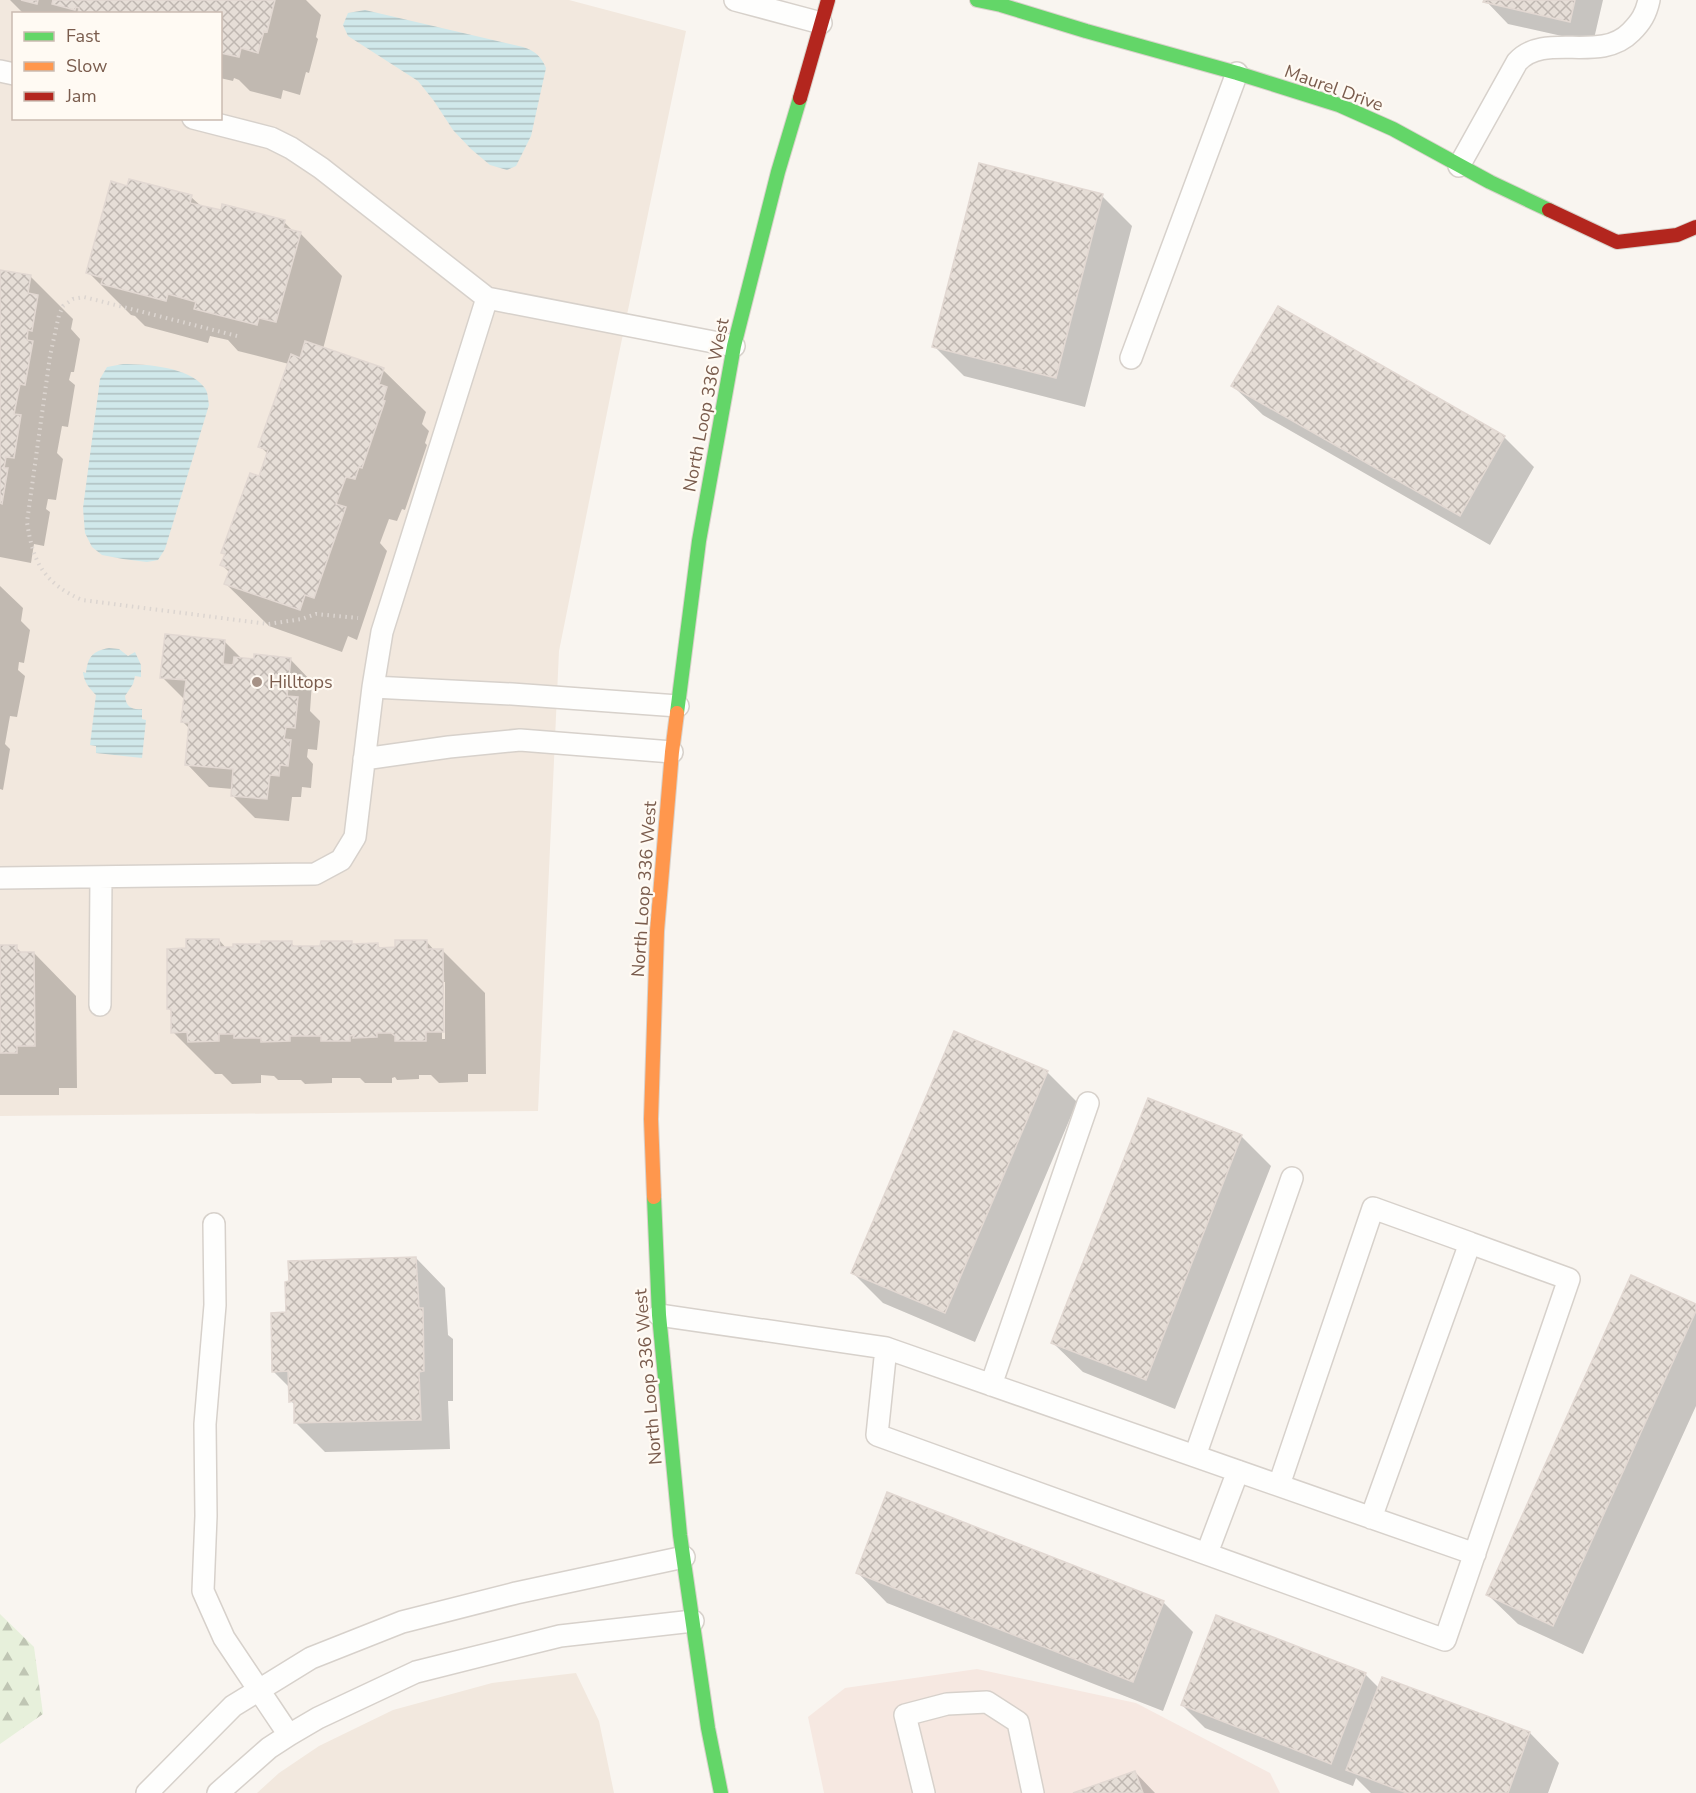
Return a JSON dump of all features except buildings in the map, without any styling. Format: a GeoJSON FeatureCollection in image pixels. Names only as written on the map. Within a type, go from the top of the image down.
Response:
{"type":"FeatureCollection","features":[{"type":"Feature","properties":{"kind":"main road","name":"North Loop 336 West"},"geometry":{"type":"LineString","coordinates":[[721,1793],[708,1728],[679,1524],[659,1315],[651,1119],[657,931],[672,752],[699,541],[734,346],[778,172],[828,0]]}},
{"type":"Feature","properties":{"kind":"main road","name":"Maurel Drive"},"geometry":{"type":"LineString","coordinates":[[977,0],[1237,73],[1339,105],[1393,129],[1490,182],[1617,242],[1677,235],[1696,226]]}},
{"type":"Feature","properties":{"kind":"lane"},"geometry":{"type":"LineString","coordinates":[[735,0],[821,23]]}},
{"type":"Feature","properties":{"kind":"lane"},"geometry":{"type":"LineString","coordinates":[[1459,166],[1516,62],[1524,53],[1539,49],[1601,48],[1625,38],[1640,23],[1647,11],[1649,0]]}},
{"type":"Feature","properties":{"kind":"lane"},"geometry":{"type":"LineString","coordinates":[[1131,358],[1237,73]]}},
{"type":"Feature","properties":{"kind":"lane"},"geometry":{"type":"LineString","coordinates":[[201,120],[271,138],[291,148],[321,168],[487,298],[734,346]]}},
{"type":"Feature","properties":{"kind":"lane"},"geometry":{"type":"LineString","coordinates":[[0,878],[315,874],[341,860],[355,837],[382,632],[487,298]]}},
{"type":"Feature","properties":{"kind":"lane"},"geometry":{"type":"LineString","coordinates":[[373,687],[678,705]]}},
{"type":"Feature","properties":{"kind":"lane"},"geometry":{"type":"LineString","coordinates":[[364,759],[520,740],[672,752]]}},
{"type":"Feature","properties":{"kind":"lane"},"geometry":{"type":"LineString","coordinates":[[100,1005],[101,877]]}},
{"type":"Feature","properties":{"kind":"lane"},"geometry":{"type":"LineString","coordinates":[[991,1385],[1088,1103]]}},
{"type":"Feature","properties":{"kind":"lane"},"geometry":{"type":"LineString","coordinates":[[1195,1456],[1292,1178]]}},
{"type":"Feature","properties":{"kind":"lane"},"geometry":{"type":"LineString","coordinates":[[886,1348],[877,1435],[1445,1640],[1569,1279],[1373,1208],[1279,1485]]}},
{"type":"Feature","properties":{"kind":"lane"},"geometry":{"type":"LineString","coordinates":[[214,1224],[215,1305],[205,1424],[206,1516],[203,1591],[224,1638],[289,1735]]}},
{"type":"Feature","properties":{"kind":"lane"},"geometry":{"type":"LineString","coordinates":[[1371,1518],[1470,1243]]}},
{"type":"Feature","properties":{"kind":"lane"},"geometry":{"type":"LineString","coordinates":[[659,1315],[886,1348],[1475,1554]]}},
{"type":"Feature","properties":{"kind":"lane"},"geometry":{"type":"LineString","coordinates":[[1207,1553],[1238,1471]]}},
{"type":"Feature","properties":{"kind":"lane"},"geometry":{"type":"LineString","coordinates":[[147,1793],[233,1706],[311,1658],[402,1622],[527,1591],[684,1557]]}},
{"type":"Feature","properties":{"kind":"lane"},"geometry":{"type":"LineString","coordinates":[[218,1793],[269,1748],[289,1735],[318,1718],[416,1672],[560,1636],[693,1621]]}},
{"type":"Feature","properties":{"kind":"lane"},"geometry":{"type":"LineString","coordinates":[[924,1793],[905,1715],[947,1704],[987,1702],[1018,1722],[1033,1793]]}},
{"type":"Feature","properties":{"kind":"path"},"geometry":{"type":"LineString","coordinates":[[237,336],[84,297],[73,299],[63,306],[50,356],[27,522],[30,545],[38,564],[64,592],[82,600],[267,624],[302,619],[316,614],[386,620]]}},
{"type":"Feature","properties":{"kind":"shaded area","name":"Hilltops"},"geometry":{"type":"Polygon","coordinates":[[[0,0],[569,0],[686,31],[559,651],[538,1111],[0,1116],[0,0]]]}},
{"type":"Feature","properties":{"kind":"shaded area"},"geometry":{"type":"Polygon","coordinates":[[[977,1669],[1136,1703],[1270,1773],[1280,1793],[824,1793],[808,1717],[845,1688],[977,1669]]]}},
{"type":"Feature","properties":{"kind":"shaded area"},"geometry":{"type":"Polygon","coordinates":[[[576,1673],[599,1721],[614,1793],[257,1793],[279,1773],[319,1746],[393,1710],[492,1683],[576,1673]]]}},
{"type":"Feature","properties":{"kind":"green space"},"geometry":{"type":"Polygon","coordinates":[[[0,1614],[34,1647],[43,1714],[0,1744],[0,1614]]]}},
{"type":"Feature","properties":{"kind":"water"},"geometry":{"type":"Polygon","coordinates":[[[365,10],[523,47],[540,57],[546,68],[531,136],[516,166],[507,170],[490,165],[453,130],[418,81],[348,36],[343,25],[348,13],[365,10]]]}},
{"type":"Feature","properties":{"kind":"water"},"geometry":{"type":"Polygon","coordinates":[[[123,364],[155,366],[178,371],[197,380],[208,395],[209,405],[165,549],[158,560],[147,562],[102,555],[92,547],[85,533],[83,508],[100,379],[107,367],[123,364]]]}},
{"type":"Feature","properties":{"kind":"water"},"geometry":{"type":"Polygon","coordinates":[[[109,648],[119,649],[128,656],[135,652],[141,665],[141,677],[135,676],[125,696],[130,707],[142,709],[142,719],[146,720],[142,758],[96,753],[96,746],[90,745],[96,695],[87,685],[83,672],[86,673],[92,655],[109,648]]]}},
{"type":"Feature","properties":{"kind":"traffic: fast"},"geometry":{"type":"LineString","coordinates":[[977,0],[1237,73],[1339,105],[1393,129],[1490,182],[1549,210]]}},
{"type":"Feature","properties":{"kind":"traffic: fast"},"geometry":{"type":"LineString","coordinates":[[677,713],[699,541],[734,346],[778,172],[800,98]]}},
{"type":"Feature","properties":{"kind":"traffic: fast"},"geometry":{"type":"LineString","coordinates":[[654,1197],[659,1315],[680,1535],[708,1728],[721,1793]]}},
{"type":"Feature","properties":{"kind":"traffic: slow"},"geometry":{"type":"LineString","coordinates":[[654,1197],[651,1119],[657,931],[677,713]]}},
{"type":"Feature","properties":{"kind":"traffic: jam"},"geometry":{"type":"LineString","coordinates":[[800,98],[828,0]]}},
{"type":"Feature","properties":{"kind":"traffic: jam"},"geometry":{"type":"LineString","coordinates":[[1549,210],[1617,242],[1677,235],[1696,227]]}},
{"type":"Feature","properties":{"kind":"place","name":"Hilltops"},"geometry":{"type":"Point","coordinates":[257,682]}}]}
